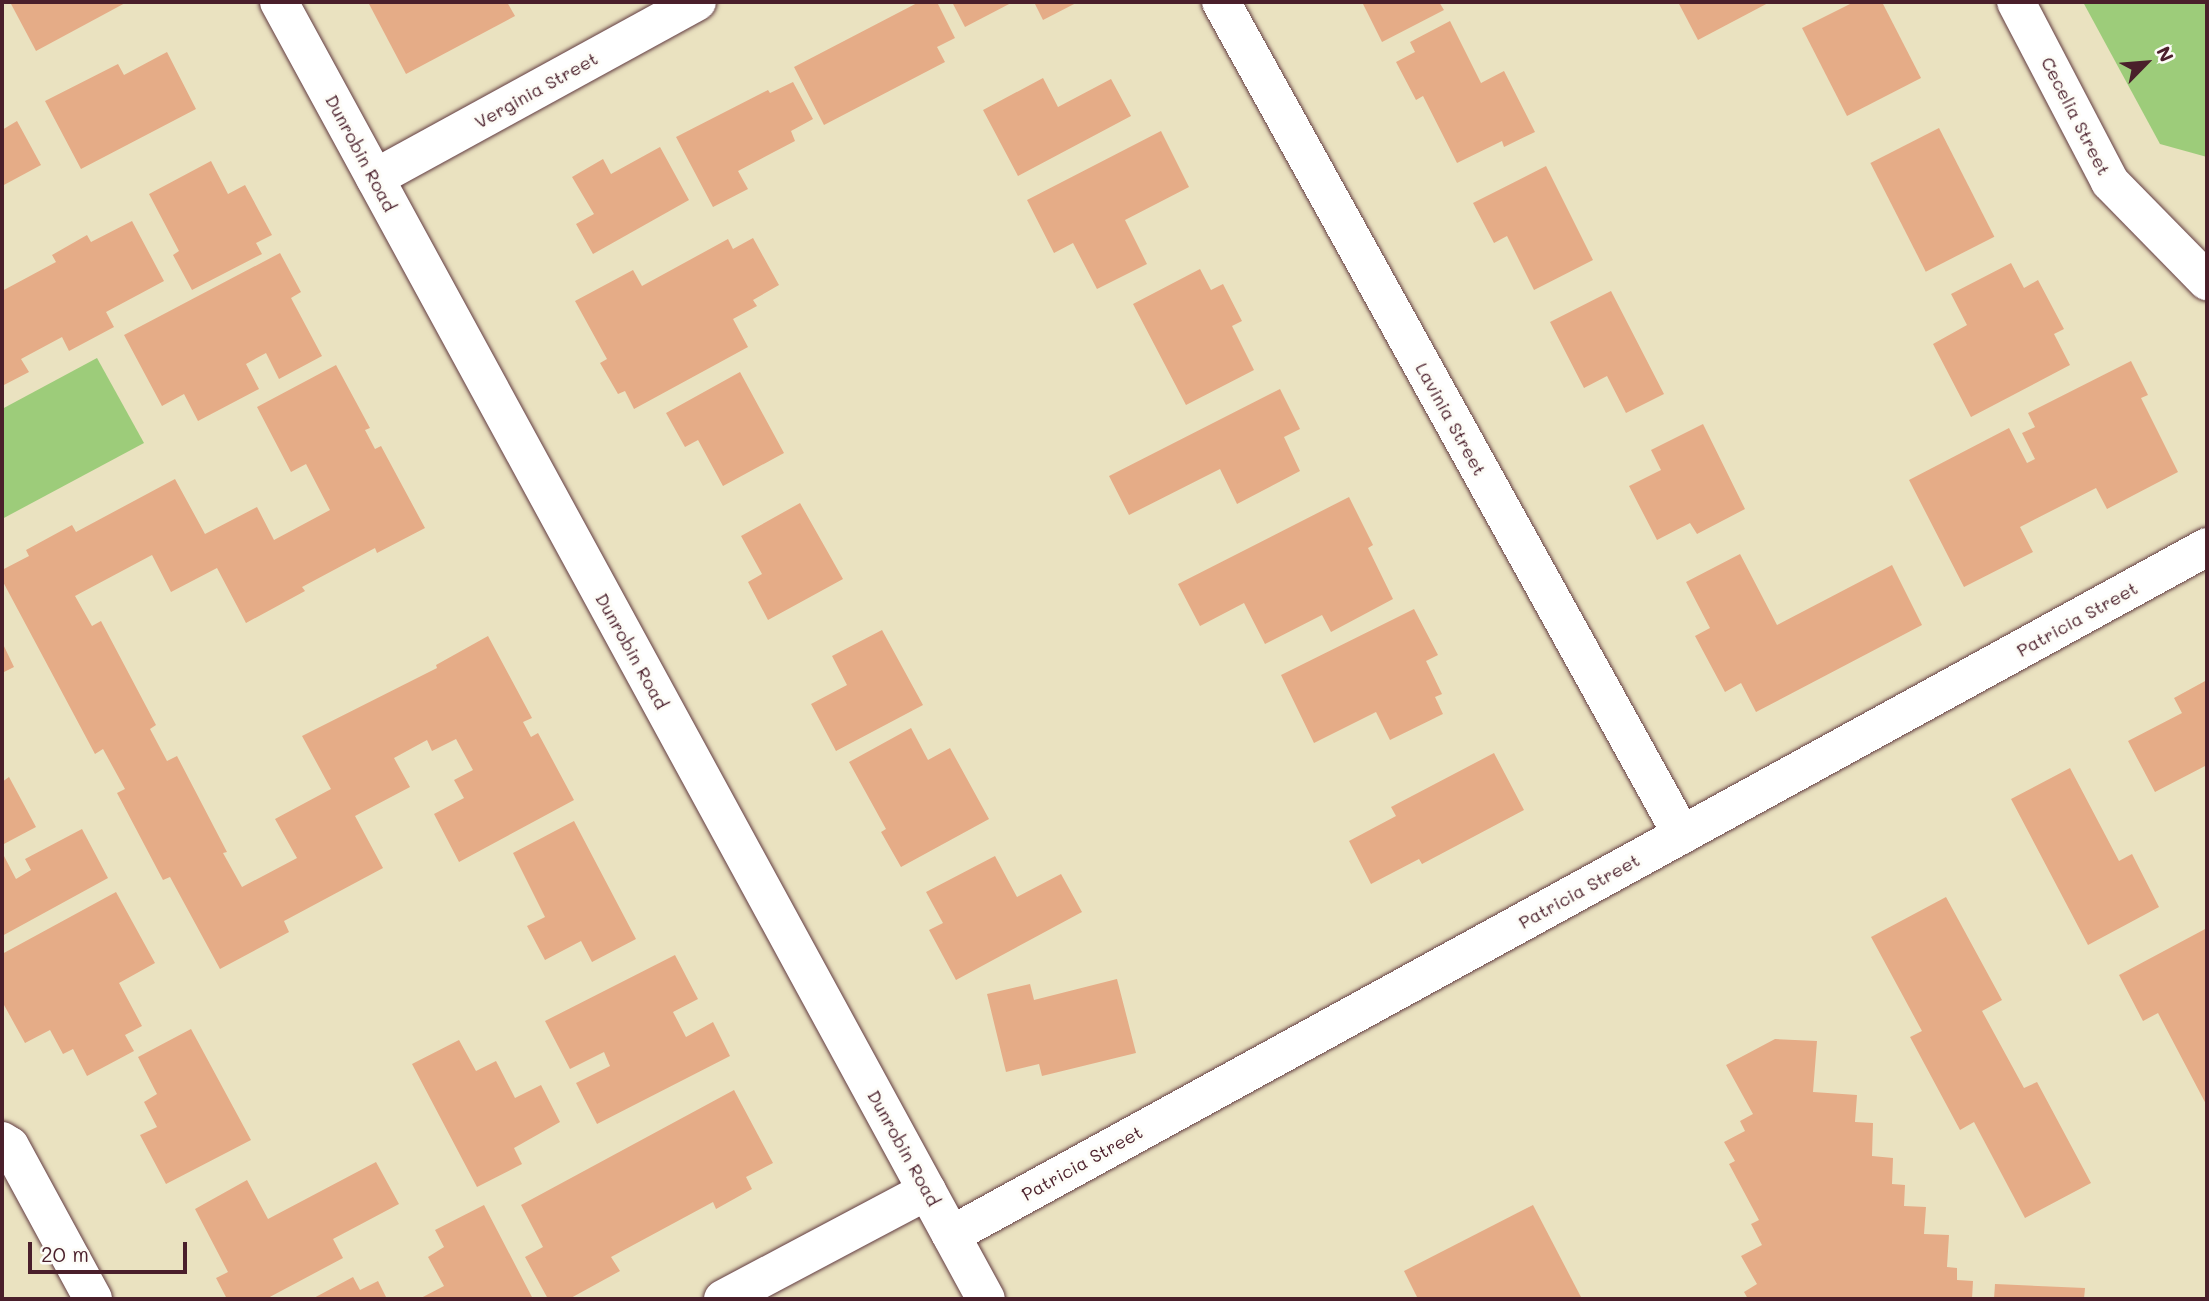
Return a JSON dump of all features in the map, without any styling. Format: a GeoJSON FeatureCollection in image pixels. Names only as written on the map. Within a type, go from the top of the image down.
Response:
{"type":"FeatureCollection","features":[{"type":"Feature","properties":{"kind":"street","name":"Dunrobin Road"},"geometry":{"type":"LineString","coordinates":[[279,2],[986,1299]]}},
{"type":"Feature","properties":{"kind":"street","name":"Verginia Street"},"geometry":{"type":"LineString","coordinates":[[375,178],[697,2]]}},
{"type":"Feature","properties":{"kind":"street","name":"Lavinia Street"},"geometry":{"type":"LineString","coordinates":[[1221,2],[1682,835]]}},
{"type":"Feature","properties":{"kind":"street","name":"Cecelia Street"},"geometry":{"type":"LineString","coordinates":[[2017,2],[2110,182],[2207,281]]}},
{"type":"Feature","properties":{"kind":"street","name":"Patricia Street"},"geometry":{"type":"LineString","coordinates":[[951,1235],[2207,547]]}},
{"type":"Feature","properties":{"kind":"street"},"geometry":{"type":"LineString","coordinates":[[2,1141],[10,1146],[93,1299]]}},
{"type":"Feature","properties":{"kind":"street"},"geometry":{"type":"LineString","coordinates":[[723,1299],[927,1191]]}},
{"type":"Feature","properties":{"kind":"green space"},"geometry":{"type":"Polygon","coordinates":[[[2083,2],[2207,2],[2207,157],[2160,144],[2083,2]]]}},
{"type":"Feature","properties":{"kind":"green space"},"geometry":{"type":"Polygon","coordinates":[[[97,358],[144,443],[2,519],[2,409],[97,358]]]}},
{"type":"Feature","properties":{"kind":"building"},"geometry":{"type":"Polygon","coordinates":[[[10,2],[127,2],[36,51],[10,2]]]}},
{"type":"Feature","properties":{"kind":"building"},"geometry":{"type":"Polygon","coordinates":[[[368,2],[507,2],[515,16],[406,74],[368,2]]]}},
{"type":"Feature","properties":{"kind":"building"},"geometry":{"type":"Polygon","coordinates":[[[919,2],[937,2],[955,38],[937,47],[945,62],[824,125],[794,67],[919,2]]]}},
{"type":"Feature","properties":{"kind":"building"},"geometry":{"type":"Polygon","coordinates":[[[952,2],[1013,2],[965,27],[952,2]]]}},
{"type":"Feature","properties":{"kind":"building"},"geometry":{"type":"Polygon","coordinates":[[[1034,2],[1078,2],[1043,20],[1034,2]]]}},
{"type":"Feature","properties":{"kind":"building"},"geometry":{"type":"Polygon","coordinates":[[[1362,2],[1439,2],[1444,10],[1382,42],[1362,2]]]}},
{"type":"Feature","properties":{"kind":"building"},"geometry":{"type":"Polygon","coordinates":[[[1678,2],[1770,2],[1698,40],[1678,2]]]}},
{"type":"Feature","properties":{"kind":"building"},"geometry":{"type":"Polygon","coordinates":[[[1854,2],[1882,2],[1921,78],[1847,116],[1802,28],[1854,2]]]}},
{"type":"Feature","properties":{"kind":"building"},"geometry":{"type":"Polygon","coordinates":[[[1450,21],[1481,83],[1504,71],[1535,132],[1504,147],[1502,141],[1457,163],[1423,96],[1416,100],[1396,62],[1415,52],[1410,42],[1450,21]]]}},
{"type":"Feature","properties":{"kind":"building"},"geometry":{"type":"Polygon","coordinates":[[[167,52],[196,109],[81,169],[45,101],[118,64],[124,75],[167,52]]]}},
{"type":"Feature","properties":{"kind":"building"},"geometry":{"type":"Polygon","coordinates":[[[1043,78],[1058,107],[1111,79],[1131,116],[1018,176],[983,110],[1043,78]]]}},
{"type":"Feature","properties":{"kind":"building"},"geometry":{"type":"Polygon","coordinates":[[[793,82],[813,119],[791,131],[795,141],[738,171],[748,189],[713,207],[676,137],[768,90],[770,93],[793,82]]]}},
{"type":"Feature","properties":{"kind":"building"},"geometry":{"type":"Polygon","coordinates":[[[17,121],[41,165],[2,186],[2,130],[17,121]]]}},
{"type":"Feature","properties":{"kind":"building"},"geometry":{"type":"Polygon","coordinates":[[[1939,128],[1994,237],[1926,272],[1870,163],[1939,128]]]}},
{"type":"Feature","properties":{"kind":"building"},"geometry":{"type":"Polygon","coordinates":[[[1161,131],[1189,187],[1125,220],[1147,264],[1097,289],[1073,243],[1054,253],[1027,200],[1161,131]]]}},
{"type":"Feature","properties":{"kind":"building"},"geometry":{"type":"Polygon","coordinates":[[[660,147],[689,200],[593,254],[576,224],[594,214],[572,177],[603,159],[611,174],[660,147]]]}},
{"type":"Feature","properties":{"kind":"building"},"geometry":{"type":"Polygon","coordinates":[[[211,161],[228,194],[245,185],[272,235],[256,243],[262,254],[192,290],[173,255],[179,251],[149,194],[211,161]]]}},
{"type":"Feature","properties":{"kind":"building"},"geometry":{"type":"Polygon","coordinates":[[[1546,166],[1593,260],[1534,290],[1507,236],[1494,243],[1473,203],[1546,166]]]}},
{"type":"Feature","properties":{"kind":"building"},"geometry":{"type":"Polygon","coordinates":[[[132,221],[164,281],[106,312],[114,327],[69,351],[62,337],[21,359],[29,372],[2,386],[2,291],[56,262],[52,255],[87,235],[91,242],[132,221]]]}},
{"type":"Feature","properties":{"kind":"building"},"geometry":{"type":"Polygon","coordinates":[[[753,238],[779,285],[753,300],[757,306],[733,319],[748,347],[634,409],[625,391],[618,394],[600,363],[607,359],[575,301],[633,270],[642,286],[728,239],[733,249],[753,238]]]}},
{"type":"Feature","properties":{"kind":"building"},"geometry":{"type":"Polygon","coordinates":[[[280,253],[301,292],[291,298],[322,356],[279,379],[266,353],[246,364],[259,389],[198,421],[184,394],[162,406],[124,335],[280,253]]]}},
{"type":"Feature","properties":{"kind":"building"},"geometry":{"type":"Polygon","coordinates":[[[2011,263],[2024,288],[2038,280],[2064,329],[2054,334],[2070,365],[1971,417],[1933,344],[1967,325],[1951,294],[2011,263]]]}},
{"type":"Feature","properties":{"kind":"building"},"geometry":{"type":"Polygon","coordinates":[[[1200,269],[1211,290],[1223,284],[1242,321],[1232,326],[1254,370],[1186,405],[1133,304],[1200,269]]]}},
{"type":"Feature","properties":{"kind":"building"},"geometry":{"type":"Polygon","coordinates":[[[1611,291],[1664,394],[1626,413],[1607,376],[1584,388],[1550,322],[1611,291]]]}},
{"type":"Feature","properties":{"kind":"building"},"geometry":{"type":"Polygon","coordinates":[[[2131,361],[2148,395],[2141,398],[2178,472],[2107,509],[2096,488],[2020,527],[2033,552],[1964,587],[1909,480],[2009,428],[2027,463],[2035,459],[2022,433],[2035,427],[2028,413],[2131,361]]]}},
{"type":"Feature","properties":{"kind":"building"},"geometry":{"type":"Polygon","coordinates":[[[336,365],[370,428],[365,430],[375,449],[381,446],[425,528],[377,553],[375,548],[302,587],[305,591],[246,623],[217,568],[171,592],[152,555],[75,596],[92,626],[101,621],[156,725],[150,729],[167,761],[177,756],[227,852],[223,853],[242,887],[297,858],[275,819],[331,789],[302,736],[437,668],[436,665],[488,636],[532,718],[523,722],[531,737],[538,733],[574,800],[459,862],[434,814],[464,798],[454,780],[473,770],[456,739],[432,751],[427,740],[394,758],[410,787],[355,816],[383,868],[284,921],[289,932],[220,969],[170,877],[163,880],[117,793],[125,789],[103,749],[95,754],[2,580],[2,570],[29,556],[26,550],[72,525],[76,532],[175,479],[205,534],[257,507],[274,540],[330,510],[306,464],[291,472],[257,407],[336,365]]]}},
{"type":"Feature","properties":{"kind":"building"},"geometry":{"type":"Polygon","coordinates":[[[740,372],[784,453],[723,486],[698,440],[685,447],[666,413],[740,372]]]}},
{"type":"Feature","properties":{"kind":"building"},"geometry":{"type":"Polygon","coordinates":[[[1280,389],[1300,429],[1284,437],[1300,471],[1237,504],[1220,469],[1129,515],[1109,476],[1280,389]]]}},
{"type":"Feature","properties":{"kind":"building"},"geometry":{"type":"Polygon","coordinates":[[[1703,424],[1745,509],[1697,534],[1690,523],[1657,540],[1629,486],[1661,470],[1651,450],[1703,424]]]}},
{"type":"Feature","properties":{"kind":"building"},"geometry":{"type":"Polygon","coordinates":[[[1349,497],[1373,545],[1368,548],[1393,599],[1331,632],[1322,615],[1265,644],[1244,603],[1200,626],[1178,584],[1349,497]]]}},
{"type":"Feature","properties":{"kind":"building"},"geometry":{"type":"Polygon","coordinates":[[[800,503],[843,579],[768,620],[748,582],[762,574],[741,536],[800,503]]]}},
{"type":"Feature","properties":{"kind":"building"},"geometry":{"type":"Polygon","coordinates":[[[1740,554],[1777,625],[1892,565],[1922,625],[1756,712],[1741,683],[1725,692],[1695,636],[1710,628],[1686,582],[1740,554]]]}},
{"type":"Feature","properties":{"kind":"building"},"geometry":{"type":"Polygon","coordinates":[[[1414,609],[1438,655],[1426,661],[1442,694],[1435,697],[1443,714],[1390,740],[1376,712],[1314,743],[1281,675],[1414,609]]]}},
{"type":"Feature","properties":{"kind":"building"},"geometry":{"type":"Polygon","coordinates":[[[882,630],[923,705],[836,751],[811,704],[847,685],[832,656],[882,630]]]}},
{"type":"Feature","properties":{"kind":"building"},"geometry":{"type":"Polygon","coordinates":[[[2,642],[14,667],[2,673],[2,642]]]}},
{"type":"Feature","properties":{"kind":"building"},"geometry":{"type":"Polygon","coordinates":[[[2207,680],[2207,765],[2155,792],[2128,741],[2182,713],[2174,698],[2207,680]]]}},
{"type":"Feature","properties":{"kind":"building"},"geometry":{"type":"Polygon","coordinates":[[[911,728],[928,760],[950,748],[989,819],[901,867],[881,832],[886,829],[849,762],[911,728]]]}},
{"type":"Feature","properties":{"kind":"building"},"geometry":{"type":"Polygon","coordinates":[[[1494,753],[1524,810],[1422,864],[1419,859],[1371,884],[1349,841],[1396,816],[1391,807],[1494,753]]]}},
{"type":"Feature","properties":{"kind":"building"},"geometry":{"type":"Polygon","coordinates":[[[2070,768],[2119,861],[2132,854],[2159,907],[2088,945],[2011,799],[2070,768]]]}},
{"type":"Feature","properties":{"kind":"building"},"geometry":{"type":"Polygon","coordinates":[[[9,777],[36,827],[2,845],[2,782],[9,777]]]}},
{"type":"Feature","properties":{"kind":"building"},"geometry":{"type":"Polygon","coordinates":[[[574,821],[636,939],[592,962],[581,941],[545,960],[527,926],[545,917],[513,853],[574,821]]]}},
{"type":"Feature","properties":{"kind":"building"},"geometry":{"type":"Polygon","coordinates":[[[82,829],[108,878],[2,936],[2,857],[4,856],[16,879],[31,870],[25,859],[82,829]]]}},
{"type":"Feature","properties":{"kind":"building"},"geometry":{"type":"Polygon","coordinates":[[[995,856],[1017,897],[1061,874],[1082,912],[956,980],[929,930],[943,923],[926,892],[995,856]]]}},
{"type":"Feature","properties":{"kind":"building"},"geometry":{"type":"Polygon","coordinates":[[[116,892],[155,963],[119,983],[142,1026],[125,1035],[134,1051],[87,1076],[73,1049],[63,1054],[50,1030],[25,1043],[4,1005],[2,1006],[2,954],[116,892]]]}},
{"type":"Feature","properties":{"kind":"building"},"geometry":{"type":"Polygon","coordinates":[[[1946,897],[2002,1000],[1982,1011],[2024,1088],[2037,1082],[2091,1183],[2025,1218],[1974,1122],[1960,1130],[1910,1037],[1922,1031],[1871,937],[1946,897]]]}},
{"type":"Feature","properties":{"kind":"building"},"geometry":{"type":"Polygon","coordinates":[[[2207,928],[2207,1106],[2158,1013],[2143,1021],[2119,975],[2207,928]]]}},
{"type":"Feature","properties":{"kind":"building"},"geometry":{"type":"Polygon","coordinates":[[[675,955],[698,999],[673,1012],[686,1037],[713,1022],[730,1056],[597,1124],[576,1083],[610,1066],[604,1052],[570,1069],[545,1021],[675,955]]]}},
{"type":"Feature","properties":{"kind":"building"},"geometry":{"type":"Polygon","coordinates":[[[1117,979],[1136,1053],[1042,1076],[1039,1064],[1006,1072],[987,994],[1030,984],[1034,1000],[1117,979]]]}},
{"type":"Feature","properties":{"kind":"building"},"geometry":{"type":"Polygon","coordinates":[[[191,1029],[251,1140],[166,1184],[140,1135],[157,1127],[144,1102],[157,1094],[138,1057],[191,1029]]]}},
{"type":"Feature","properties":{"kind":"building"},"geometry":{"type":"Polygon","coordinates":[[[1775,1039],[1817,1041],[1813,1092],[1857,1095],[1855,1122],[1873,1123],[1872,1156],[1893,1158],[1892,1184],[1905,1185],[1904,1206],[1926,1207],[1924,1234],[1949,1235],[1947,1267],[1957,1268],[1957,1280],[1973,1281],[1972,1299],[1748,1299],[1744,1292],[1757,1284],[1741,1256],[1762,1245],[1751,1224],[1759,1220],[1729,1164],[1735,1161],[1724,1142],[1745,1131],[1740,1121],[1753,1114],[1726,1065],[1775,1039]]]}},
{"type":"Feature","properties":{"kind":"building"},"geometry":{"type":"Polygon","coordinates":[[[459,1040],[476,1071],[496,1061],[515,1098],[541,1085],[560,1122],[514,1148],[522,1164],[477,1187],[412,1064],[459,1040]]]}},
{"type":"Feature","properties":{"kind":"building"},"geometry":{"type":"Polygon","coordinates":[[[734,1090],[773,1163],[746,1177],[752,1189],[716,1209],[713,1202],[611,1257],[620,1271],[569,1299],[548,1299],[525,1257],[543,1247],[521,1205],[734,1090]]]}},
{"type":"Feature","properties":{"kind":"building"},"geometry":{"type":"Polygon","coordinates":[[[376,1162],[399,1204],[333,1239],[343,1258],[266,1299],[227,1299],[216,1278],[228,1272],[195,1209],[247,1180],[268,1219],[376,1162]]]}},
{"type":"Feature","properties":{"kind":"building"},"geometry":{"type":"Polygon","coordinates":[[[484,1205],[533,1299],[419,1299],[444,1286],[428,1257],[444,1247],[435,1230],[484,1205]]]}},
{"type":"Feature","properties":{"kind":"building"},"geometry":{"type":"Polygon","coordinates":[[[1533,1205],[1582,1299],[1418,1299],[1404,1271],[1533,1205]]]}},
{"type":"Feature","properties":{"kind":"building"},"geometry":{"type":"Polygon","coordinates":[[[353,1277],[360,1290],[378,1281],[387,1299],[312,1299],[353,1277]]]}},
{"type":"Feature","properties":{"kind":"building"},"geometry":{"type":"Polygon","coordinates":[[[1995,1284],[2085,1288],[2084,1299],[1994,1299],[1995,1284]]]}}]}
